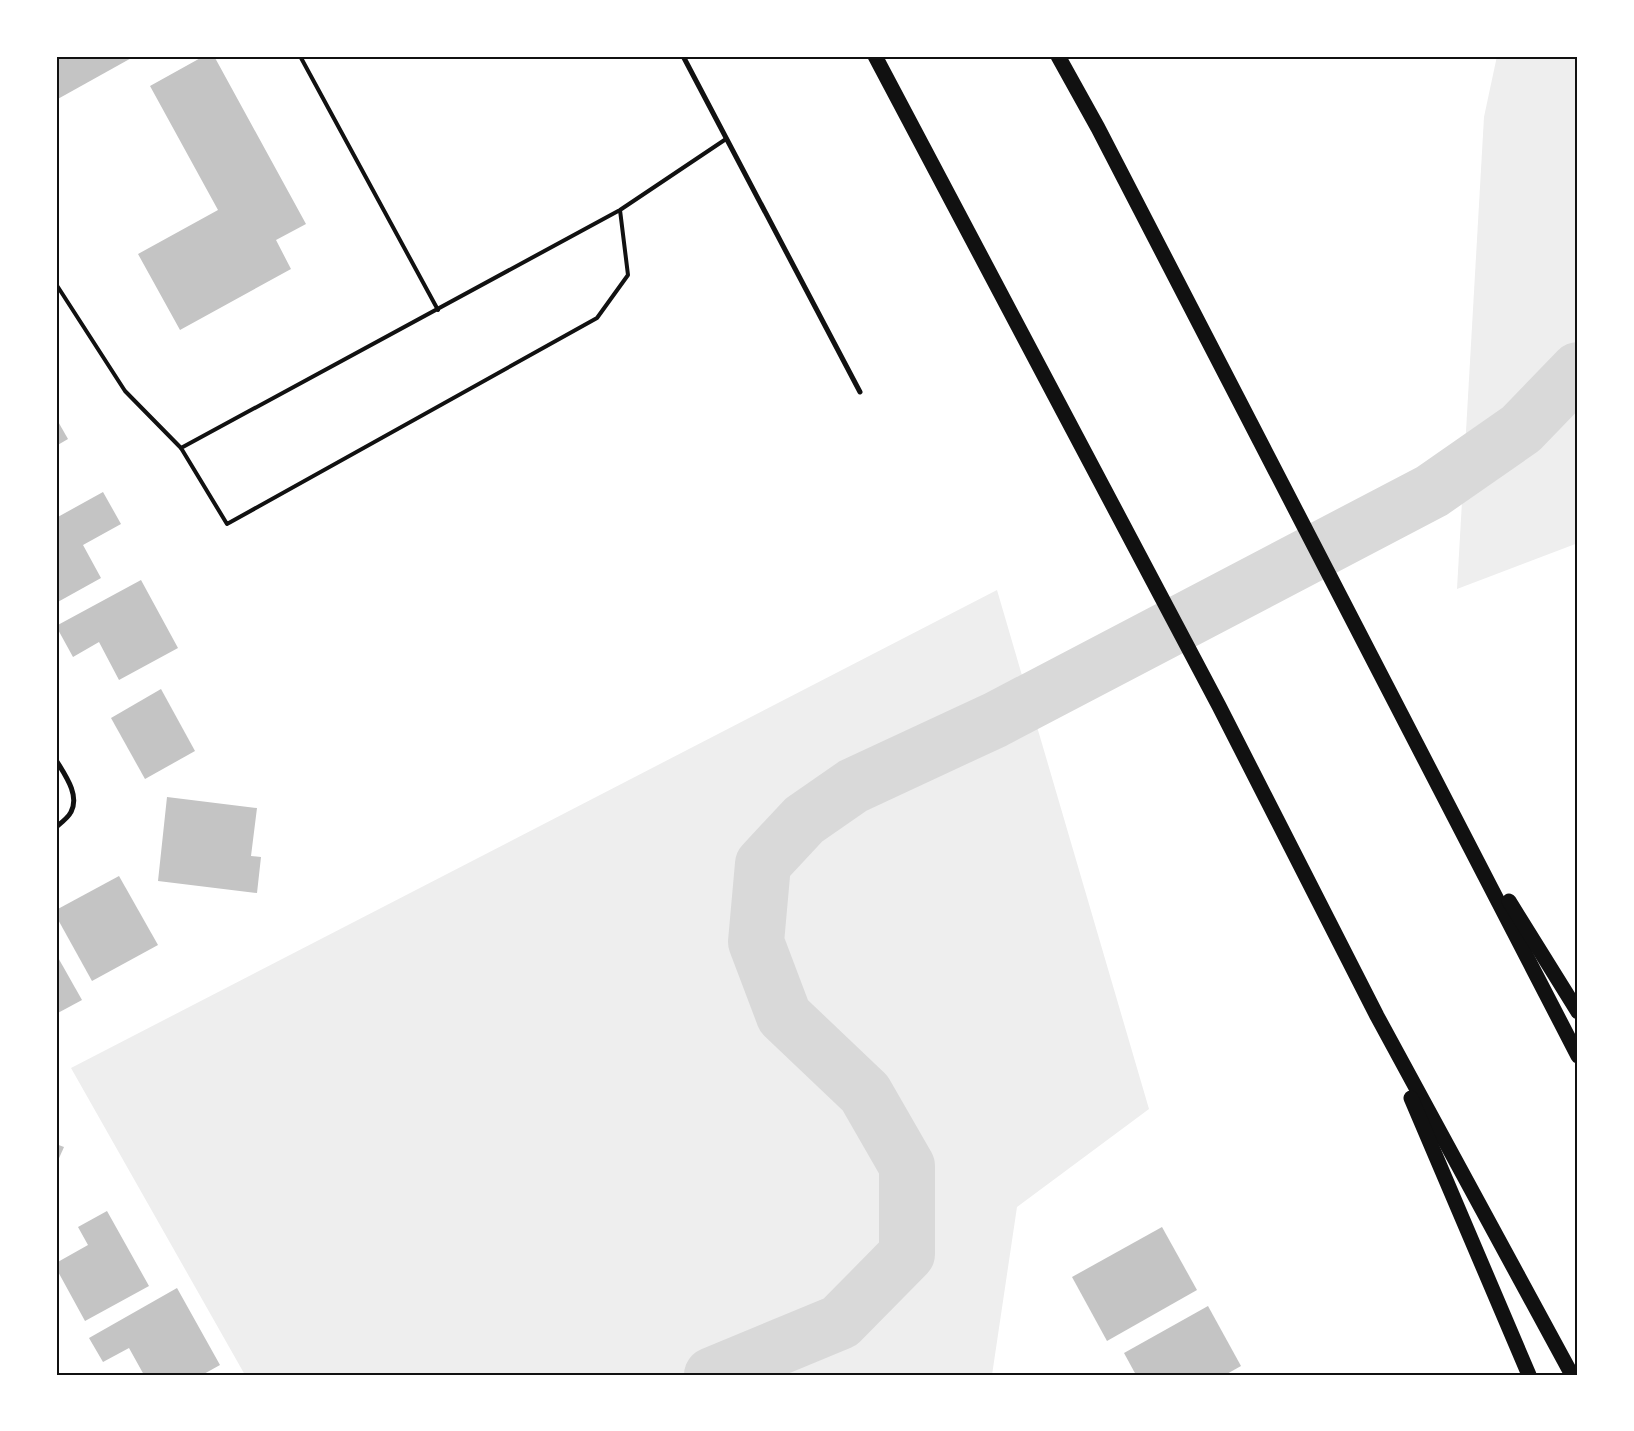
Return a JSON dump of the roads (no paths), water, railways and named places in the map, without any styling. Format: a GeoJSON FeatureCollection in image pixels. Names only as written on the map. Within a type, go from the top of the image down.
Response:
{"type":"FeatureCollection","features":[{"type":"Feature","properties":{"kind":"highway"},"geometry":{"type":"LineString","coordinates":[[875,56],[1219,706],[1377,1016],[1572,1375]]}},
{"type":"Feature","properties":{"kind":"highway"},"geometry":{"type":"LineString","coordinates":[[1058,56],[1098,128],[1578,1056]]}},
{"type":"Feature","properties":{"kind":"highway"},"geometry":{"type":"LineString","coordinates":[[1066,56],[1098,128]]}},
{"type":"Feature","properties":{"kind":"highway"},"geometry":{"type":"LineString","coordinates":[[1452,810],[1578,1012]]}},
{"type":"Feature","properties":{"kind":"highway"},"geometry":{"type":"LineString","coordinates":[[1377,1016],[1529,1375]]}},
{"type":"Feature","properties":{"kind":"street"},"geometry":{"type":"LineString","coordinates":[[683,56],[860,392]]}},
{"type":"Feature","properties":{"kind":"street"},"geometry":{"type":"LineString","coordinates":[[56,760],[69,782],[74,800],[71,813],[56,827]]}},
{"type":"Feature","properties":{"kind":"lane"},"geometry":{"type":"LineString","coordinates":[[300,56],[438,310]]}},
{"type":"Feature","properties":{"kind":"lane"},"geometry":{"type":"LineString","coordinates":[[181,448],[620,210],[726,139]]}},
{"type":"Feature","properties":{"kind":"lane"},"geometry":{"type":"LineString","coordinates":[[56,284],[125,391],[181,448],[227,524],[597,318],[628,275],[620,210]]}},
{"type":"Feature","properties":{"kind":"waterway"},"geometry":{"type":"LineString","coordinates":[[712,1375],[840,1322],[907,1254],[907,1166],[865,1093],[784,1016],[756,942],[763,864],[804,820],[853,786],[995,720],[1432,491],[1521,429],[1578,370]]}}]}
